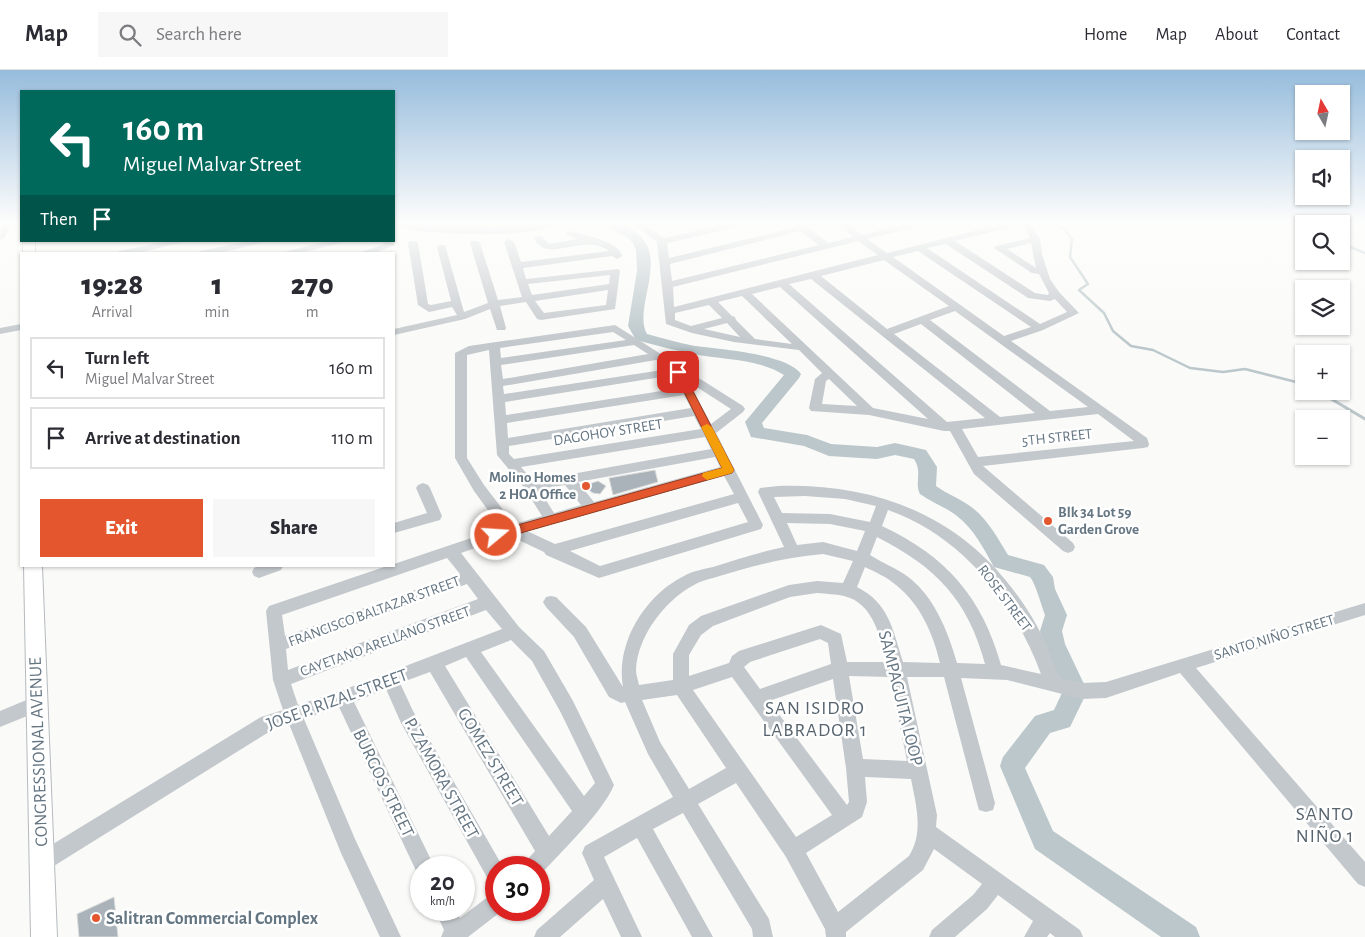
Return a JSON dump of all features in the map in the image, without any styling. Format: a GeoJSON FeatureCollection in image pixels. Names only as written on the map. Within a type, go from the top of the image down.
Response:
{"type":"FeatureCollection","features":[{"type":"Feature","properties":{"kind":"main road","name":"CONGRESSIONAL AVENUE"},"geometry":{"type":"LineString","coordinates":[[33,567],[44,937]]}},
{"type":"Feature","properties":{"kind":"street"},"geometry":{"type":"LineString","coordinates":[[416,262],[423,305],[429,309],[456,303]]}},
{"type":"Feature","properties":{"kind":"street"},"geometry":{"type":"LineString","coordinates":[[446,262],[461,317]]}},
{"type":"Feature","properties":{"kind":"street"},"geometry":{"type":"LineString","coordinates":[[481,262],[502,328]]}},
{"type":"Feature","properties":{"kind":"street"},"geometry":{"type":"LineString","coordinates":[[515,262],[524,282],[528,298],[538,316],[545,318],[611,307],[616,262]]}},
{"type":"Feature","properties":{"kind":"street"},"geometry":{"type":"LineString","coordinates":[[516,266],[544,262]]}},
{"type":"Feature","properties":{"kind":"street"},"geometry":{"type":"LineString","coordinates":[[665,262],[670,322],[692,329],[751,342],[785,347],[800,347]]}},
{"type":"Feature","properties":{"kind":"street"},"geometry":{"type":"LineString","coordinates":[[668,285],[759,262]]}},
{"type":"Feature","properties":{"kind":"street"},"geometry":{"type":"LineString","coordinates":[[670,311],[783,284],[861,262]]}},
{"type":"Feature","properties":{"kind":"street"},"geometry":{"type":"LineString","coordinates":[[893,262],[1101,410]]}},
{"type":"Feature","properties":{"kind":"street"},"geometry":{"type":"LineString","coordinates":[[942,262],[1039,328]]}},
{"type":"Feature","properties":{"kind":"street"},"geometry":{"type":"LineString","coordinates":[[981,262],[1032,296],[1050,298],[1055,294]]}},
{"type":"Feature","properties":{"kind":"street"},"geometry":{"type":"LineString","coordinates":[[1022,262],[1035,271],[1043,272]]}},
{"type":"Feature","properties":{"kind":"street"},"geometry":{"type":"LineString","coordinates":[[1003,340],[1039,328],[1074,313],[1055,294],[1045,280],[1040,262]]}},
{"type":"Feature","properties":{"kind":"street"},"geometry":{"type":"LineString","coordinates":[[524,282],[615,271]]}},
{"type":"Feature","properties":{"kind":"street"},"geometry":{"type":"LineString","coordinates":[[814,276],[998,422]]}},
{"type":"Feature","properties":{"kind":"street"},"geometry":{"type":"LineString","coordinates":[[783,284],[949,427],[979,471],[1068,547]]}},
{"type":"Feature","properties":{"kind":"street"},"geometry":{"type":"LineString","coordinates":[[395,332],[461,317],[494,304],[612,286]]}},
{"type":"Feature","properties":{"kind":"street"},"geometry":{"type":"LineString","coordinates":[[745,293],[869,411]]}},
{"type":"Feature","properties":{"kind":"street"},"geometry":{"type":"LineString","coordinates":[[711,301],[731,319],[751,342]]}},
{"type":"Feature","properties":{"kind":"street"},"geometry":{"type":"LineString","coordinates":[[886,333],[957,307]]}},
{"type":"Feature","properties":{"kind":"street"},"geometry":{"type":"LineString","coordinates":[[692,329],[731,319]]}},
{"type":"Feature","properties":{"kind":"street"},"geometry":{"type":"LineString","coordinates":[[923,320],[1046,415]]}},
{"type":"Feature","properties":{"kind":"street"},"geometry":{"type":"LineString","coordinates":[[0,331],[20,327]]}},
{"type":"Feature","properties":{"kind":"street"},"geometry":{"type":"LineString","coordinates":[[677,369],[728,470],[756,524],[598,572],[551,551],[511,530],[479,488],[460,458],[461,353],[469,349],[615,328],[739,409],[709,432]]}},
{"type":"Feature","properties":{"kind":"street"},"geometry":{"type":"LineString","coordinates":[[495,362],[634,342]]}},
{"type":"Feature","properties":{"kind":"street"},"geometry":{"type":"LineString","coordinates":[[494,345],[504,455],[530,486],[551,519]]}},
{"type":"Feature","properties":{"kind":"street"},"geometry":{"type":"LineString","coordinates":[[498,383],[658,356]]}},
{"type":"Feature","properties":{"kind":"street"},"geometry":{"type":"LineString","coordinates":[[498,399],[677,369]]}},
{"type":"Feature","properties":{"kind":"street"},"geometry":{"type":"LineString","coordinates":[[829,374],[821,379],[815,408],[869,411],[949,427],[1101,410]]}},
{"type":"Feature","properties":{"kind":"street"},"geometry":{"type":"LineString","coordinates":[[500,420],[688,391]]}},
{"type":"Feature","properties":{"kind":"street","name":"5TH STREET"},"geometry":{"type":"LineString","coordinates":[[974,462],[1143,444],[1140,438],[1101,410]]}},
{"type":"Feature","properties":{"kind":"street"},"geometry":{"type":"LineString","coordinates":[[502,443],[698,411]]}},
{"type":"Feature","properties":{"kind":"street","name":"DAGOHOY STREET"},"geometry":{"type":"LineString","coordinates":[[513,464],[709,432]]}},
{"type":"Feature","properties":{"kind":"street"},"geometry":{"type":"LineString","coordinates":[[530,486],[719,452]]}},
{"type":"Feature","properties":{"kind":"street"},"geometry":{"type":"LineString","coordinates":[[391,937],[348,846],[281,680],[274,611],[511,530],[728,470]]}},
{"type":"Feature","properties":{"kind":"street"},"geometry":{"type":"LineString","coordinates":[[568,479],[591,508]]}},
{"type":"Feature","properties":{"kind":"street"},"geometry":{"type":"LineString","coordinates":[[395,528],[435,516],[423,488]]}},
{"type":"Feature","properties":{"kind":"street","name":"ROSE STREET"},"geometry":{"type":"LineString","coordinates":[[779,518],[765,492],[802,490],[833,492],[872,499],[912,514],[933,525],[955,540],[986,570],[1030,629],[1040,647],[1055,684]]}},
{"type":"Feature","properties":{"kind":"street"},"geometry":{"type":"LineString","coordinates":[[551,551],[742,496]]}},
{"type":"Feature","properties":{"kind":"street"},"geometry":{"type":"LineString","coordinates":[[848,590],[884,504]]}},
{"type":"Feature","properties":{"kind":"street"},"geometry":{"type":"LineString","coordinates":[[793,551],[779,518],[814,518],[848,521],[874,529],[927,559],[950,579],[968,601],[988,641],[996,672]]}},
{"type":"Feature","properties":{"kind":"street"},"geometry":{"type":"LineString","coordinates":[[763,937],[762,926],[654,748],[634,704],[628,670],[635,642],[647,618],[664,598],[689,580],[760,558],[793,551],[823,548],[862,558],[900,579],[917,594],[941,635],[986,803]]}},
{"type":"Feature","properties":{"kind":"street"},"geometry":{"type":"LineString","coordinates":[[450,550],[513,632],[538,656],[567,707],[604,781],[603,789],[544,856]]}},
{"type":"Feature","properties":{"kind":"street"},"geometry":{"type":"LineString","coordinates":[[260,572],[273,567]]}},
{"type":"Feature","properties":{"kind":"street","name":"FRANCISCO BALTAZAR STREET"},"geometry":{"type":"LineString","coordinates":[[279,646],[470,577]]}},
{"type":"Feature","properties":{"kind":"street","name":"SAMPAGUITA LOOP"},"geometry":{"type":"LineString","coordinates":[[817,587],[848,590],[872,605],[881,618],[897,670],[928,815],[925,848],[916,862],[835,932],[793,850],[681,687],[681,654],[695,630],[707,620],[790,591],[817,587]]}},
{"type":"Feature","properties":{"kind":"street","name":"CAYETANO ARELLANO STREET"},"geometry":{"type":"LineString","coordinates":[[281,680],[489,602]]}},
{"type":"Feature","properties":{"kind":"street"},"geometry":{"type":"LineString","coordinates":[[551,602],[580,632],[617,694],[633,694],[681,687],[734,668],[738,661],[745,656],[821,632],[834,639],[855,768],[858,802],[854,810],[845,818],[793,850]]}},
{"type":"Feature","properties":{"kind":"street","name":"SANTO NIÑO STREET"},"geometry":{"type":"LineString","coordinates":[[839,669],[996,672],[1082,691],[1106,690],[1183,664],[1365,609]]}},
{"type":"Feature","properties":{"kind":"street","name":"JOSE P. RIZAL STREET"},"geometry":{"type":"LineString","coordinates":[[42,862],[267,723],[294,716],[343,698],[513,632]]}},
{"type":"Feature","properties":{"kind":"street"},"geometry":{"type":"LineString","coordinates":[[469,648],[584,812]]}},
{"type":"Feature","properties":{"kind":"street","name":"GOMEZ STREET"},"geometry":{"type":"LineString","coordinates":[[434,663],[547,852]]}},
{"type":"Feature","properties":{"kind":"street"},"geometry":{"type":"LineString","coordinates":[[1183,664],[1365,877]]}},
{"type":"Feature","properties":{"kind":"street"},"geometry":{"type":"LineString","coordinates":[[734,668],[845,818]]}},
{"type":"Feature","properties":{"kind":"street"},"geometry":{"type":"LineString","coordinates":[[756,698],[839,669]]}},
{"type":"Feature","properties":{"kind":"street","name":"P. ZAMORA STREET"},"geometry":{"type":"LineString","coordinates":[[390,680],[407,716],[486,856]]}},
{"type":"Feature","properties":{"kind":"street","name":"BURGOS STREET"},"geometry":{"type":"LineString","coordinates":[[343,698],[419,856]]}},
{"type":"Feature","properties":{"kind":"street"},"geometry":{"type":"LineString","coordinates":[[0,719],[36,704]]}},
{"type":"Feature","properties":{"kind":"street"},"geometry":{"type":"LineString","coordinates":[[855,768],[918,770]]}},
{"type":"Feature","properties":{"kind":"street"},"geometry":{"type":"LineString","coordinates":[[632,937],[592,853],[739,771]]}},
{"type":"Feature","properties":{"kind":"street"},"geometry":{"type":"LineString","coordinates":[[641,826],[703,937]]}},
{"type":"Feature","properties":{"kind":"street"},"geometry":{"type":"LineString","coordinates":[[927,832],[1073,937]]}},
{"type":"Feature","properties":{"kind":"street"},"geometry":{"type":"LineString","coordinates":[[939,937],[980,902],[997,881]]}},
{"type":"Feature","properties":{"kind":"street"},"geometry":{"type":"LineString","coordinates":[[544,937],[562,930],[606,883]]}},
{"type":"Feature","properties":{"kind":"street"},"geometry":{"type":"LineString","coordinates":[[449,921],[454,935],[485,911]]}},
{"type":"Feature","properties":{"kind":"street"},"geometry":{"type":"LineString","coordinates":[[1034,937],[1048,919]]}},
{"type":"Feature","properties":{"kind":"building"},"geometry":{"type":"Polygon","coordinates":[[[655,470],[658,482],[613,495],[609,478],[655,470]]]}},
{"type":"Feature","properties":{"kind":"building"},"geometry":{"type":"Polygon","coordinates":[[[598,481],[606,486],[600,494],[593,493],[583,486],[598,481]]]}},
{"type":"Feature","properties":{"kind":"building","name":"Salitran Commercial Complex"},"geometry":{"type":"Polygon","coordinates":[[[114,897],[118,937],[79,937],[77,914],[114,897]]]}},
{"type":"Feature","properties":{"kind":"waterway"},"geometry":{"type":"LineString","coordinates":[[644,262],[635,326],[641,337],[694,350],[741,356],[782,367],[793,374],[753,422],[757,433],[807,441],[829,450],[877,453],[895,449],[920,454],[928,467],[927,489],[958,507],[972,518],[983,531],[1001,561],[1037,571],[1043,577],[1045,589],[1056,615],[1051,631],[1054,644],[1073,684],[1074,694],[1062,719],[1043,724],[1012,766],[1044,840],[1186,937]]}},
{"type":"Feature","properties":{"kind":"waterway"},"geometry":{"type":"LineString","coordinates":[[1074,262],[1088,284],[1079,290],[1104,313],[1113,331],[1131,346],[1153,350],[1190,368],[1223,372],[1245,369],[1295,382]]}},
{"type":"Feature","properties":{"kind":"waterway"},"geometry":{"type":"LineString","coordinates":[[1333,400],[1365,419]]}},
{"type":"Feature","properties":{"kind":"slow traffic"},"geometry":{"type":"LineString","coordinates":[[707,427],[728,470],[707,476]]}},
{"type":"Feature","properties":{"kind":"place","name":"Molino Homes 2 HOA Office"},"geometry":{"type":"Point","coordinates":[586,486]}},
{"type":"Feature","properties":{"kind":"place","name":"Blk 34 Lot 59 Garden Grove"},"geometry":{"type":"Point","coordinates":[1048,521]}},
{"type":"Feature","properties":{"kind":"place","name":"Salitran Commercial Complex"},"geometry":{"type":"Point","coordinates":[96,918]}},
{"type":"Feature","properties":{"kind":"district","name":"SAN ISIDRO LABRADOR 1"},"geometry":{"type":"Point","coordinates":[815,718]}},
{"type":"Feature","properties":{"kind":"district","name":"SANTO NIÑO 1"},"geometry":{"type":"Point","coordinates":[1325,824]}},
{"type":"Feature","properties":{"kind":"route"},"geometry":{"type":"LineString","coordinates":[[496,535],[728,470],[678,372]]}}]}
